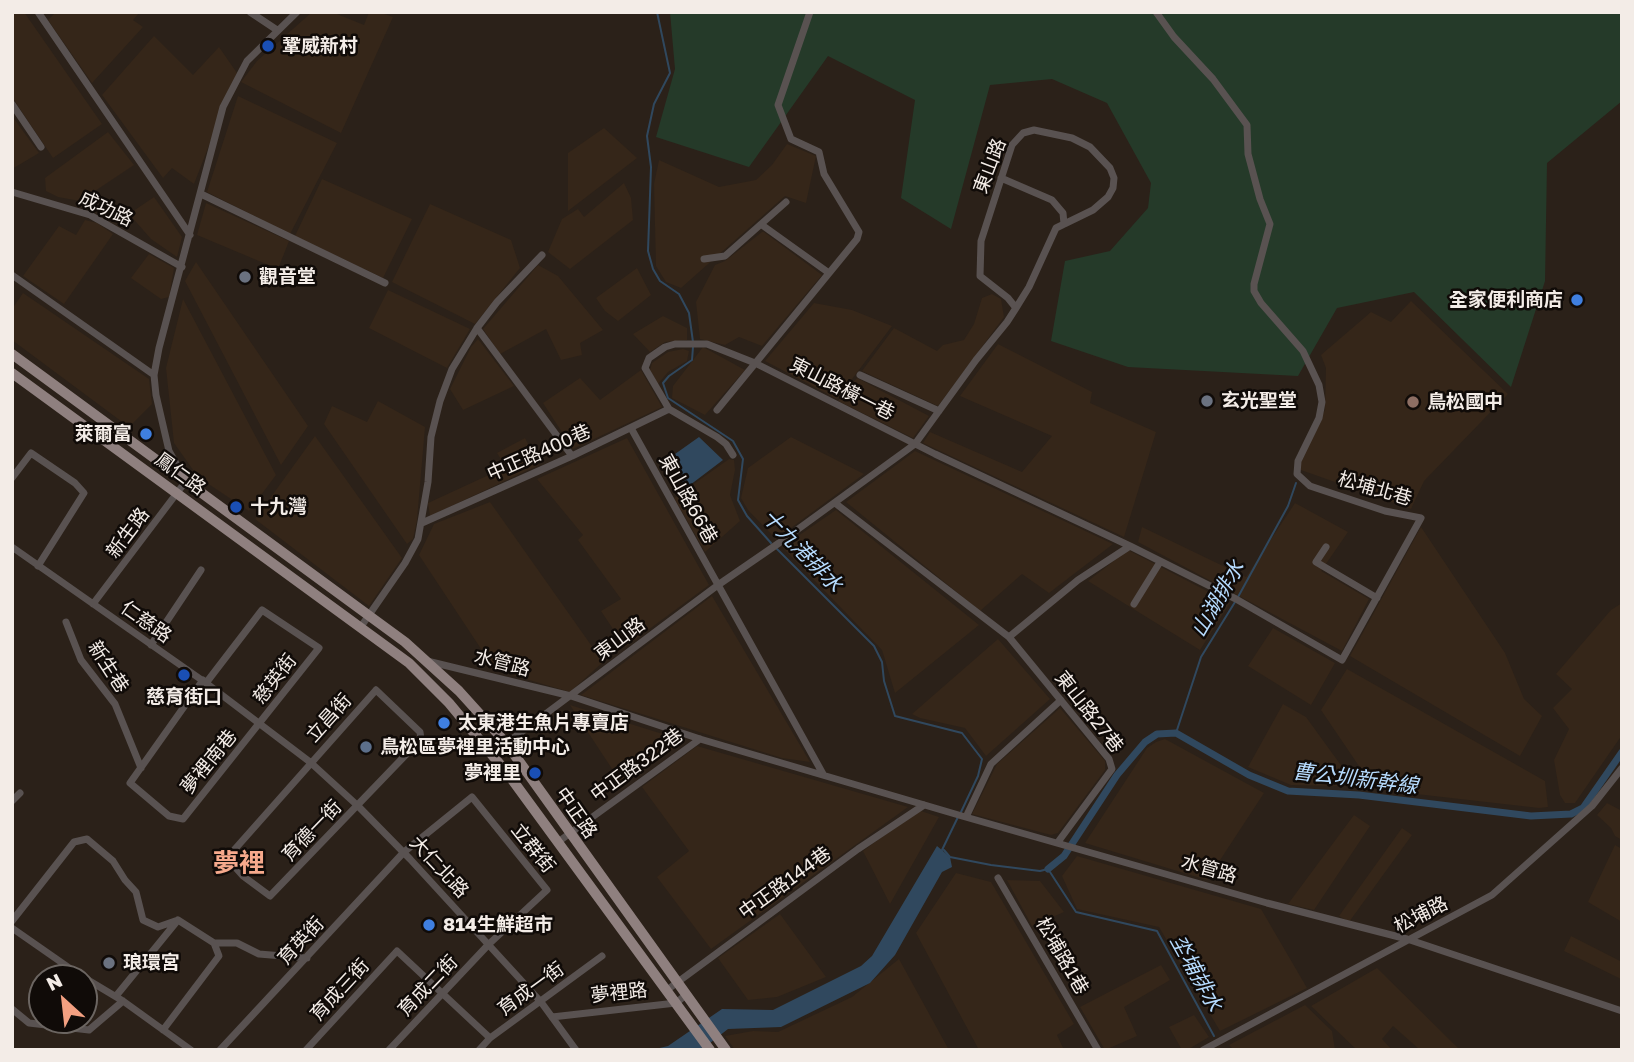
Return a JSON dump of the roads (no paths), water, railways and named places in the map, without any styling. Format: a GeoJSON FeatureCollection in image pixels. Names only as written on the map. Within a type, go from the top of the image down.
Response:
{"type":"FeatureCollection","features":[{"type":"Feature","properties":{"kind":"main road","name":"鳳仁路"},"geometry":{"type":"LineString","coordinates":[[12,354],[339,593]]}},
{"type":"Feature","properties":{"kind":"main road","name":"鳳仁路"},"geometry":{"type":"LineString","coordinates":[[12,373],[327,604]]}},
{"type":"Feature","properties":{"kind":"main road","name":"中正路"},"geometry":{"type":"LineString","coordinates":[[339,593],[426,660],[459,691],[506,743],[726,1050]]}},
{"type":"Feature","properties":{"kind":"main road","name":"中正路"},"geometry":{"type":"LineString","coordinates":[[327,604],[409,663],[449,703],[492,754],[707,1046]]}},
{"type":"Feature","properties":{"kind":"street"},"geometry":{"type":"LineString","coordinates":[[38,12],[190,235]]}},
{"type":"Feature","properties":{"kind":"street"},"geometry":{"type":"LineString","coordinates":[[250,12],[277,30]]}},
{"type":"Feature","properties":{"kind":"street","name":"鳳仁路"},"geometry":{"type":"LineString","coordinates":[[186,481],[169,451],[154,375],[159,348],[223,107],[247,61],[297,12]]}},
{"type":"Feature","properties":{"kind":"street","name":"東山路橫一巷"},"geometry":{"type":"LineString","coordinates":[[717,410],[830,273],[857,239],[859,232],[824,174],[819,152],[791,139],[778,105],[810,12]]}},
{"type":"Feature","properties":{"kind":"street","name":"松埔北巷"},"geometry":{"type":"LineString","coordinates":[[915,444],[1237,600],[1342,660],[1377,598],[1421,518],[1385,511],[1310,486],[1297,474],[1298,460],[1319,418],[1321,393],[1311,364],[1303,351],[1261,303],[1254,291],[1270,224],[1248,154],[1247,125],[1213,79],[1174,37],[1156,12]]}},
{"type":"Feature","properties":{"kind":"street"},"geometry":{"type":"LineString","coordinates":[[12,104],[41,147]]}},
{"type":"Feature","properties":{"kind":"street","name":"東山路"},"geometry":{"type":"LineString","coordinates":[[492,754],[718,585],[915,444],[1016,308],[1029,287],[1054,232],[1093,210],[1108,197],[1113,188],[1114,178],[1110,168],[1090,147],[1072,138],[1029,131],[1017,138],[1012,145],[1001,178],[981,242],[979,271],[980,276],[1008,298],[1016,308]]}},
{"type":"Feature","properties":{"kind":"street"},"geometry":{"type":"LineString","coordinates":[[1001,178],[1052,200],[1063,213],[1064,224]]}},
{"type":"Feature","properties":{"kind":"street","name":"成功路"},"geometry":{"type":"LineString","coordinates":[[12,192],[90,215],[182,267]]}},
{"type":"Feature","properties":{"kind":"street"},"geometry":{"type":"LineString","coordinates":[[201,194],[385,283]]}},
{"type":"Feature","properties":{"kind":"street"},"geometry":{"type":"LineString","coordinates":[[704,259],[725,256],[786,202]]}},
{"type":"Feature","properties":{"kind":"street"},"geometry":{"type":"LineString","coordinates":[[762,225],[830,273]]}},
{"type":"Feature","properties":{"kind":"street"},"geometry":{"type":"LineString","coordinates":[[360,628],[418,539],[431,437],[452,369],[477,328],[497,302],[542,254]]}},
{"type":"Feature","properties":{"kind":"street"},"geometry":{"type":"LineString","coordinates":[[12,275],[154,375]]}},
{"type":"Feature","properties":{"kind":"street"},"geometry":{"type":"LineString","coordinates":[[477,328],[572,457]]}},
{"type":"Feature","properties":{"kind":"street","name":"東山路橫一巷"},"geometry":{"type":"LineString","coordinates":[[669,409],[645,368],[646,363],[652,355],[665,348],[707,344],[755,363],[915,444]]}},
{"type":"Feature","properties":{"kind":"street"},"geometry":{"type":"LineString","coordinates":[[860,375],[939,411]]}},
{"type":"Feature","properties":{"kind":"street"},"geometry":{"type":"LineString","coordinates":[[669,409],[717,437],[733,455]]}},
{"type":"Feature","properties":{"kind":"street","name":"中正路400巷"},"geometry":{"type":"LineString","coordinates":[[422,523],[572,457],[669,409]]}},
{"type":"Feature","properties":{"kind":"street","name":"東山路66巷"},"geometry":{"type":"LineString","coordinates":[[631,428],[823,774]]}},
{"type":"Feature","properties":{"kind":"street"},"geometry":{"type":"LineString","coordinates":[[12,478],[31,453],[75,483],[84,494],[38,566]]}},
{"type":"Feature","properties":{"kind":"street","name":"新生路"},"geometry":{"type":"LineString","coordinates":[[93,604],[186,481]]}},
{"type":"Feature","properties":{"kind":"street","name":"東山路27巷"},"geometry":{"type":"LineString","coordinates":[[835,503],[1009,637],[1109,759],[1112,766],[1060,843]]}},
{"type":"Feature","properties":{"kind":"street"},"geometry":{"type":"LineString","coordinates":[[1009,637],[1078,580],[1130,546]]}},
{"type":"Feature","properties":{"kind":"street","name":"仁慈路"},"geometry":{"type":"LineString","coordinates":[[12,547],[261,723]]}},
{"type":"Feature","properties":{"kind":"street"},"geometry":{"type":"LineString","coordinates":[[1326,547],[1316,562],[1377,598]]}},
{"type":"Feature","properties":{"kind":"street"},"geometry":{"type":"LineString","coordinates":[[1134,604],[1160,562]]}},
{"type":"Feature","properties":{"kind":"street"},"geometry":{"type":"LineString","coordinates":[[151,645],[201,570]]}},
{"type":"Feature","properties":{"kind":"street","name":"慈英街"},"geometry":{"type":"LineString","coordinates":[[205,681],[262,610],[319,648],[261,723]]}},
{"type":"Feature","properties":{"kind":"street","name":"新生巷"},"geometry":{"type":"LineString","coordinates":[[66,622],[81,660],[115,704],[141,768]]}},
{"type":"Feature","properties":{"kind":"street","name":"水管路"},"geometry":{"type":"LineString","coordinates":[[426,660],[571,696],[700,739],[1267,903],[1407,940],[1622,1010]]}},
{"type":"Feature","properties":{"kind":"street"},"geometry":{"type":"LineString","coordinates":[[141,768],[205,681]]}},
{"type":"Feature","properties":{"kind":"street","name":"立昌街"},"geometry":{"type":"LineString","coordinates":[[310,762],[376,690],[420,732],[421,739],[358,806]]}},
{"type":"Feature","properties":{"kind":"street"},"geometry":{"type":"LineString","coordinates":[[964,816],[991,764],[1061,700]]}},
{"type":"Feature","properties":{"kind":"street","name":"夢裡南巷"},"geometry":{"type":"LineString","coordinates":[[141,768],[130,783],[169,816],[183,819],[261,723]]}},
{"type":"Feature","properties":{"kind":"street","name":"大仁北路"},"geometry":{"type":"LineString","coordinates":[[261,723],[310,762],[404,852],[541,1002],[576,1050]]}},
{"type":"Feature","properties":{"kind":"street","name":"中正路322巷"},"geometry":{"type":"LineString","coordinates":[[558,842],[700,739]]}},
{"type":"Feature","properties":{"kind":"street","name":"育德一街"},"geometry":{"type":"LineString","coordinates":[[310,762],[227,858],[243,876],[270,896],[358,806]]}},
{"type":"Feature","properties":{"kind":"street","name":"松埔路"},"geometry":{"type":"LineString","coordinates":[[1203,1050],[1498,890],[1592,806],[1622,768]]}},
{"type":"Feature","properties":{"kind":"street"},"geometry":{"type":"LineString","coordinates":[[12,801],[20,793]]}},
{"type":"Feature","properties":{"kind":"street","name":"育英街"},"geometry":{"type":"LineString","coordinates":[[220,1050],[404,852],[472,797]]}},
{"type":"Feature","properties":{"kind":"street","name":"立群街"},"geometry":{"type":"LineString","coordinates":[[472,797],[547,890],[489,944]]}},
{"type":"Feature","properties":{"kind":"street","name":"中正路144巷"},"geometry":{"type":"LineString","coordinates":[[667,989],[924,804]]}},
{"type":"Feature","properties":{"kind":"street"},"geometry":{"type":"LineString","coordinates":[[12,921],[74,842],[87,839],[113,861],[136,892],[144,920],[158,927],[178,920]]}},
{"type":"Feature","properties":{"kind":"street","name":"松埔路1巷"},"geometry":{"type":"LineString","coordinates":[[998,878],[1098,1050]]}},
{"type":"Feature","properties":{"kind":"street"},"geometry":{"type":"LineString","coordinates":[[178,920],[214,943],[237,943],[258,954],[307,958]]}},
{"type":"Feature","properties":{"kind":"street"},"geometry":{"type":"LineString","coordinates":[[12,1009],[29,1023],[89,1030],[119,999],[178,920]]}},
{"type":"Feature","properties":{"kind":"street"},"geometry":{"type":"LineString","coordinates":[[12,928],[191,1050]]}},
{"type":"Feature","properties":{"kind":"street"},"geometry":{"type":"LineString","coordinates":[[163,1030],[219,956],[214,943]]}},
{"type":"Feature","properties":{"kind":"street","name":"育成二街"},"geometry":{"type":"LineString","coordinates":[[389,1050],[489,944]]}},
{"type":"Feature","properties":{"kind":"street","name":"育成三街"},"geometry":{"type":"LineString","coordinates":[[306,1050],[397,951],[444,994]]}},
{"type":"Feature","properties":{"kind":"street","name":"育成一街"},"geometry":{"type":"LineString","coordinates":[[479,1050],[490,1038],[602,956]]}},
{"type":"Feature","properties":{"kind":"street"},"geometry":{"type":"LineString","coordinates":[[444,994],[490,1038]]}},
{"type":"Feature","properties":{"kind":"street","name":"夢裡路"},"geometry":{"type":"LineString","coordinates":[[552,1017],[676,1003],[687,994]]}},
{"type":"Feature","properties":{"kind":"water"},"geometry":{"type":"Polygon","coordinates":[[[699,437],[723,460],[690,485],[684,486],[668,459],[699,437]]]}},
{"type":"Feature","properties":{"kind":"water"},"geometry":{"type":"Polygon","coordinates":[[[937,846],[950,857],[952,867],[942,872],[895,955],[870,983],[781,1027],[728,1029],[701,1050],[651,1050],[668,1046],[722,1009],[773,1010],[861,966],[872,956],[937,846]]]}},
{"type":"Feature","properties":{"kind":"waterway","name":"十九港排水"},"geometry":{"type":"LineString","coordinates":[[657,12],[670,73],[654,104],[647,136],[651,167],[648,251],[660,281],[679,294],[689,313],[693,342]]}},
{"type":"Feature","properties":{"kind":"waterway","name":"十九港排水"},"geometry":{"type":"LineString","coordinates":[[693,347],[692,360],[663,383],[668,398],[733,441],[743,459],[738,500],[747,516],[771,543]]}},
{"type":"Feature","properties":{"kind":"waterway","name":"山湖排水"},"geometry":{"type":"LineString","coordinates":[[1238,597],[1288,506],[1296,483]]}},
{"type":"Feature","properties":{"kind":"waterway","name":"十九港排水"},"geometry":{"type":"LineString","coordinates":[[775,547],[874,646],[882,662],[884,681],[895,716],[962,733],[982,759],[978,776],[961,812]]}},
{"type":"Feature","properties":{"kind":"waterway","name":"山湖排水"},"geometry":{"type":"LineString","coordinates":[[1176,733],[1201,657],[1235,602]]}},
{"type":"Feature","properties":{"kind":"waterway","name":"曹公圳新幹線"},"geometry":{"type":"LineString","coordinates":[[1048,869],[1064,856],[1117,775],[1145,742],[1157,734],[1176,733],[1249,775],[1288,791],[1359,795],[1531,816],[1571,814],[1583,808],[1622,752]]}},
{"type":"Feature","properties":{"kind":"waterway","name":"十九港排水"},"geometry":{"type":"LineString","coordinates":[[942,850],[958,817]]}},
{"type":"Feature","properties":{"kind":"waterway","name":"坔埔排水"},"geometry":{"type":"LineString","coordinates":[[944,850],[950,857],[991,865],[1040,871],[1048,869],[1076,912],[1157,931],[1214,1036]]}},
{"type":"Feature","properties":{"kind":"place","name":"鞏威新村"},"geometry":{"type":"Point","coordinates":[268,46]}},
{"type":"Feature","properties":{"kind":"place","name":"觀音堂"},"geometry":{"type":"Point","coordinates":[245,277]}},
{"type":"Feature","properties":{"kind":"place","name":"全家便利商店"},"geometry":{"type":"Point","coordinates":[1577,300]}},
{"type":"Feature","properties":{"kind":"place","name":"玄光聖堂"},"geometry":{"type":"Point","coordinates":[1207,401]}},
{"type":"Feature","properties":{"kind":"place","name":"鳥松國中"},"geometry":{"type":"Point","coordinates":[1413,402]}},
{"type":"Feature","properties":{"kind":"place","name":"萊爾富"},"geometry":{"type":"Point","coordinates":[146,434]}},
{"type":"Feature","properties":{"kind":"place","name":"十九灣"},"geometry":{"type":"Point","coordinates":[236,507]}},
{"type":"Feature","properties":{"kind":"place","name":"慈育街口"},"geometry":{"type":"Point","coordinates":[184,675]}},
{"type":"Feature","properties":{"kind":"place","name":"太東港生魚片專賣店"},"geometry":{"type":"Point","coordinates":[444,723]}},
{"type":"Feature","properties":{"kind":"place","name":"鳥松區夢裡里活動中心"},"geometry":{"type":"Point","coordinates":[366,747]}},
{"type":"Feature","properties":{"kind":"place","name":"夢裡里"},"geometry":{"type":"Point","coordinates":[535,773]}},
{"type":"Feature","properties":{"kind":"place","name":"814生鮮超市"},"geometry":{"type":"Point","coordinates":[429,925]}},
{"type":"Feature","properties":{"kind":"place","name":"琅環宮"},"geometry":{"type":"Point","coordinates":[109,963]}},
{"type":"Feature","properties":{"kind":"district","name":"夢裡"},"geometry":{"type":"Point","coordinates":[239,864]}}]}
